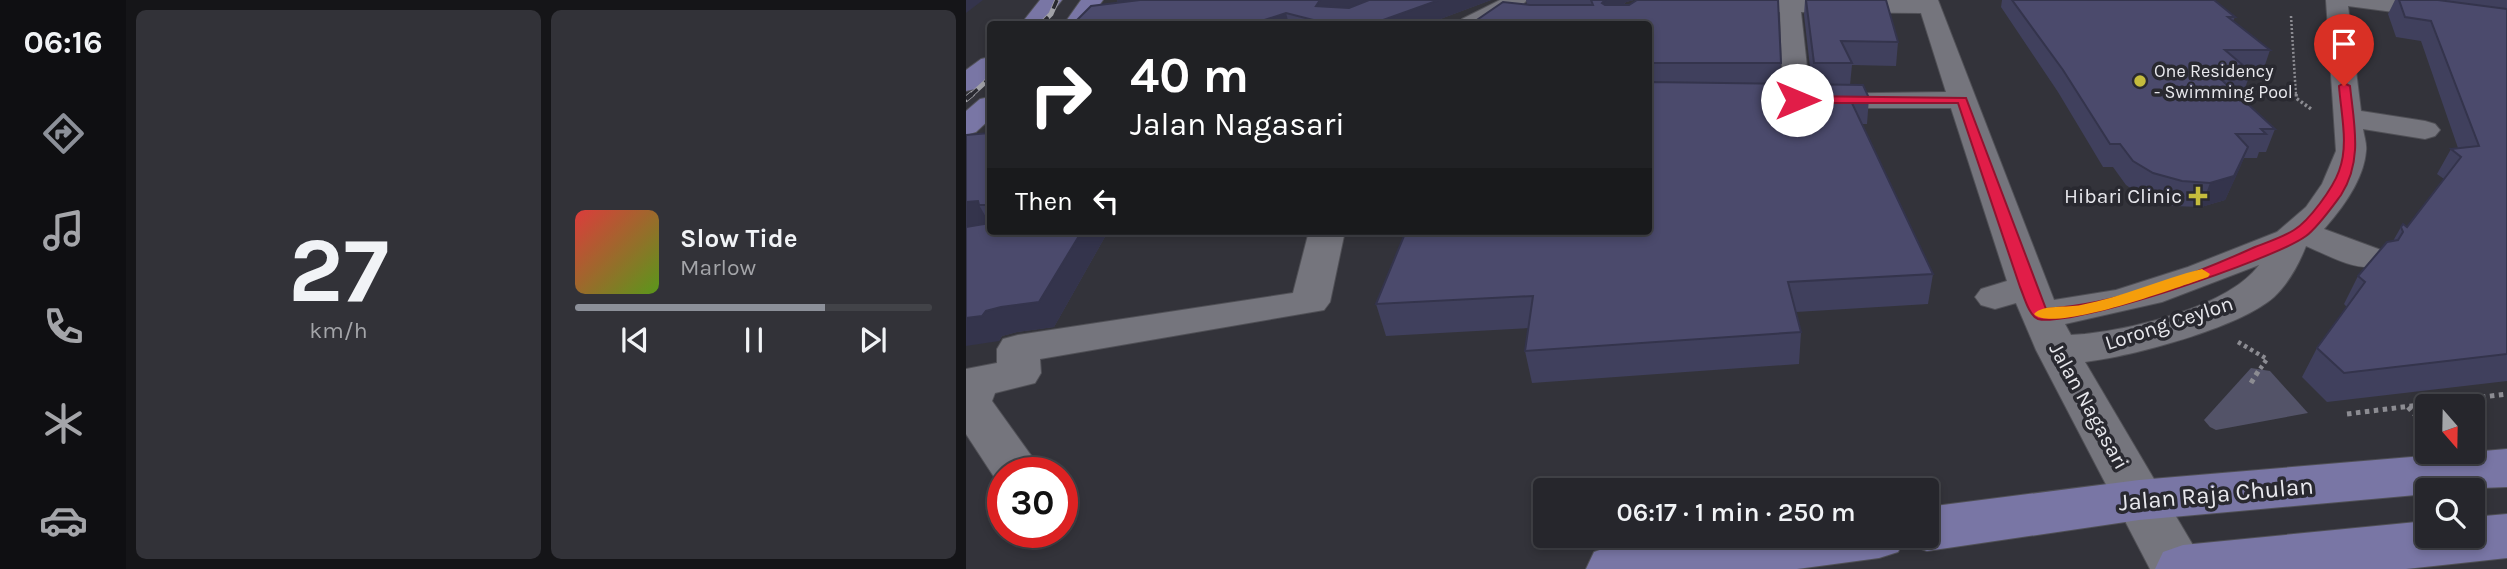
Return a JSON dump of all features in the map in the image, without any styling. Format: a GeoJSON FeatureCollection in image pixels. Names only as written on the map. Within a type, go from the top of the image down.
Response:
{"type":"FeatureCollection","features":[{"type":"Feature","properties":{"kind":"main road"},"geometry":{"type":"LineString","coordinates":[[1034,21],[1051,0]]}},
{"type":"Feature","properties":{"kind":"main road"},"geometry":{"type":"LineString","coordinates":[[966,126],[987,108]]}},
{"type":"Feature","properties":{"kind":"main road","name":"Jalan Raja Chulan"},"geometry":{"type":"LineString","coordinates":[[1939,527],[2139,500],[2507,468]]}},
{"type":"Feature","properties":{"kind":"main road"},"geometry":{"type":"LineString","coordinates":[[2181,569],[2507,536]]}},
{"type":"Feature","properties":{"kind":"main road"},"geometry":{"type":"LineString","coordinates":[[1614,569],[1783,548]]}},
{"type":"Feature","properties":{"kind":"street"},"geometry":{"type":"LineString","coordinates":[[1477,21],[1516,0]]}},
{"type":"Feature","properties":{"kind":"street","name":"Lorong Ceylon"},"geometry":{"type":"LineString","coordinates":[[2030,312],[2094,347],[2199,318],[2232,306],[2260,289],[2282,262],[2297,235],[2335,193],[2346,172],[2351,150],[2337,0]]}},
{"type":"Feature","properties":{"kind":"street"},"geometry":{"type":"LineString","coordinates":[[2351,0],[2507,20]]}},
{"type":"Feature","properties":{"kind":"street"},"geometry":{"type":"LineString","coordinates":[[1650,4],[1790,6],[1928,3]]}},
{"type":"Feature","properties":{"kind":"street","name":"Jalan Nagasari"},"geometry":{"type":"LineString","coordinates":[[1928,3],[2030,312],[2181,569]]}},
{"type":"Feature","properties":{"kind":"street"},"geometry":{"type":"LineString","coordinates":[[1790,6],[1797,100]]}},
{"type":"Feature","properties":{"kind":"street"},"geometry":{"type":"LineString","coordinates":[[1495,13],[1532,18]]}},
{"type":"Feature","properties":{"kind":"street"},"geometry":{"type":"LineString","coordinates":[[1770,99],[1962,100]]}},
{"type":"Feature","properties":{"kind":"street"},"geometry":{"type":"LineString","coordinates":[[2349,118],[2425,130]]}},
{"type":"Feature","properties":{"kind":"street"},"geometry":{"type":"LineString","coordinates":[[1007,457],[968,402],[973,383],[1019,373],[1018,349],[1310,302],[1326,235]]}},
{"type":"Feature","properties":{"kind":"street"},"geometry":{"type":"LineString","coordinates":[[2297,235],[2368,258]]}},
{"type":"Feature","properties":{"kind":"street","name":"Lorong Ceylon"},"geometry":{"type":"LineString","coordinates":[[2030,312],[2072,312],[2106,305],[2231,264],[2297,235]]}},
{"type":"Feature","properties":{"kind":"path"},"geometry":{"type":"LineString","coordinates":[[2291,16],[2296,98],[2317,118]]}},
{"type":"Feature","properties":{"kind":"path"},"geometry":{"type":"LineString","coordinates":[[2199,318],[2267,359],[2251,383]]}},
{"type":"Feature","properties":{"kind":"path"},"geometry":{"type":"LineString","coordinates":[[2485,397],[2507,394]]}},
{"type":"Feature","properties":{"kind":"path"},"geometry":{"type":"LineString","coordinates":[[2347,414],[2415,405]]}},
{"type":"Feature","properties":{"kind":"path"},"geometry":{"type":"LineString","coordinates":[[2408,406],[2415,414]]}},
{"type":"Feature","properties":{"kind":"shaded area"},"geometry":{"type":"Polygon","coordinates":[[[2251,368],[2270,371],[2308,413],[2216,430],[2210,427],[2204,420],[2251,368]]]}},
{"type":"Feature","properties":{"kind":"building"},"geometry":{"type":"Polygon","coordinates":[[[1140,0],[1320,0],[1316,6],[1349,8],[1369,0],[1439,0],[1380,21],[1317,21],[1286,13],[1261,21],[1076,21],[1091,6],[1140,0]]]}},
{"type":"Feature","properties":{"kind":"building"},"geometry":{"type":"Polygon","coordinates":[[[1591,0],[1605,0],[1602,3],[1605,5],[1629,5],[1637,0],[1778,0],[1781,63],[1652,63],[1652,21],[1475,21],[1503,2],[1593,5],[1591,0]]]}},
{"type":"Feature","properties":{"kind":"building"},"geometry":{"type":"Polygon","coordinates":[[[1806,0],[1886,0],[1898,42],[1841,41],[1852,63],[1814,63],[1806,0]]]}},
{"type":"Feature","properties":{"kind":"building"},"geometry":{"type":"Polygon","coordinates":[[[2012,0],[2214,0],[2235,17],[2228,17],[2270,50],[2225,50],[2251,72],[2213,72],[2275,129],[2261,129],[2266,134],[2236,134],[2248,147],[2234,176],[2210,183],[2182,181],[2153,173],[2133,161],[2120,144],[2110,144],[2063,70],[2012,0]]]}},
{"type":"Feature","properties":{"kind":"building"},"geometry":{"type":"Polygon","coordinates":[[[2399,0],[2438,0],[2507,9],[2507,354],[2344,373],[2317,348],[2365,282],[2358,276],[2387,242],[2398,240],[2403,232],[2403,224],[2407,227],[2461,157],[2451,149],[2479,146],[2431,21],[2405,17],[2399,0]]]}},
{"type":"Feature","properties":{"kind":"building"},"geometry":{"type":"Polygon","coordinates":[[[1652,82],[1863,85],[1869,98],[1850,99],[1933,274],[1788,282],[1801,332],[1525,351],[1533,296],[1376,304],[1404,235],[1652,235],[1652,82]]]}},
{"type":"Feature","properties":{"kind":"building"},"geometry":{"type":"Polygon","coordinates":[[[987,133],[987,205],[979,205],[978,201],[966,202],[966,135],[987,133]]]}},
{"type":"Feature","properties":{"kind":"building"},"geometry":{"type":"Polygon","coordinates":[[[987,224],[987,235],[1080,235],[1039,302],[1001,307],[986,311],[982,316],[966,318],[966,227],[987,224]]]}},
{"type":"Feature","properties":{"kind":"railway"},"geometry":{"type":"LineString","coordinates":[[1044,21],[1051,14],[1057,0]]}},
{"type":"Feature","properties":{"kind":"railway"},"geometry":{"type":"LineString","coordinates":[[970,96],[987,81]]}},
{"type":"Feature","properties":{"kind":"railway"},"geometry":{"type":"LineString","coordinates":[[966,99],[972,94]]}},
{"type":"Feature","properties":{"kind":"slow traffic"},"geometry":{"type":"LineString","coordinates":[[2042,314],[2072,312],[2106,305],[2202,274]]}},
{"type":"Feature","properties":{"kind":"place","name":"One Residency - Swimming Pool"},"geometry":{"type":"Point","coordinates":[2140,81]}},
{"type":"Feature","properties":{"kind":"place","name":"Hibari Clinic"},"geometry":{"type":"Point","coordinates":[2198,196]}},
{"type":"Feature","properties":{"kind":"route"},"geometry":{"type":"LineString","coordinates":[[1797,100],[1962,100],[2040,314],[2072,312],[2145,293],[2231,264],[2301,232],[2335,193],[2346,172],[2351,150],[2344,86]]}}]}
